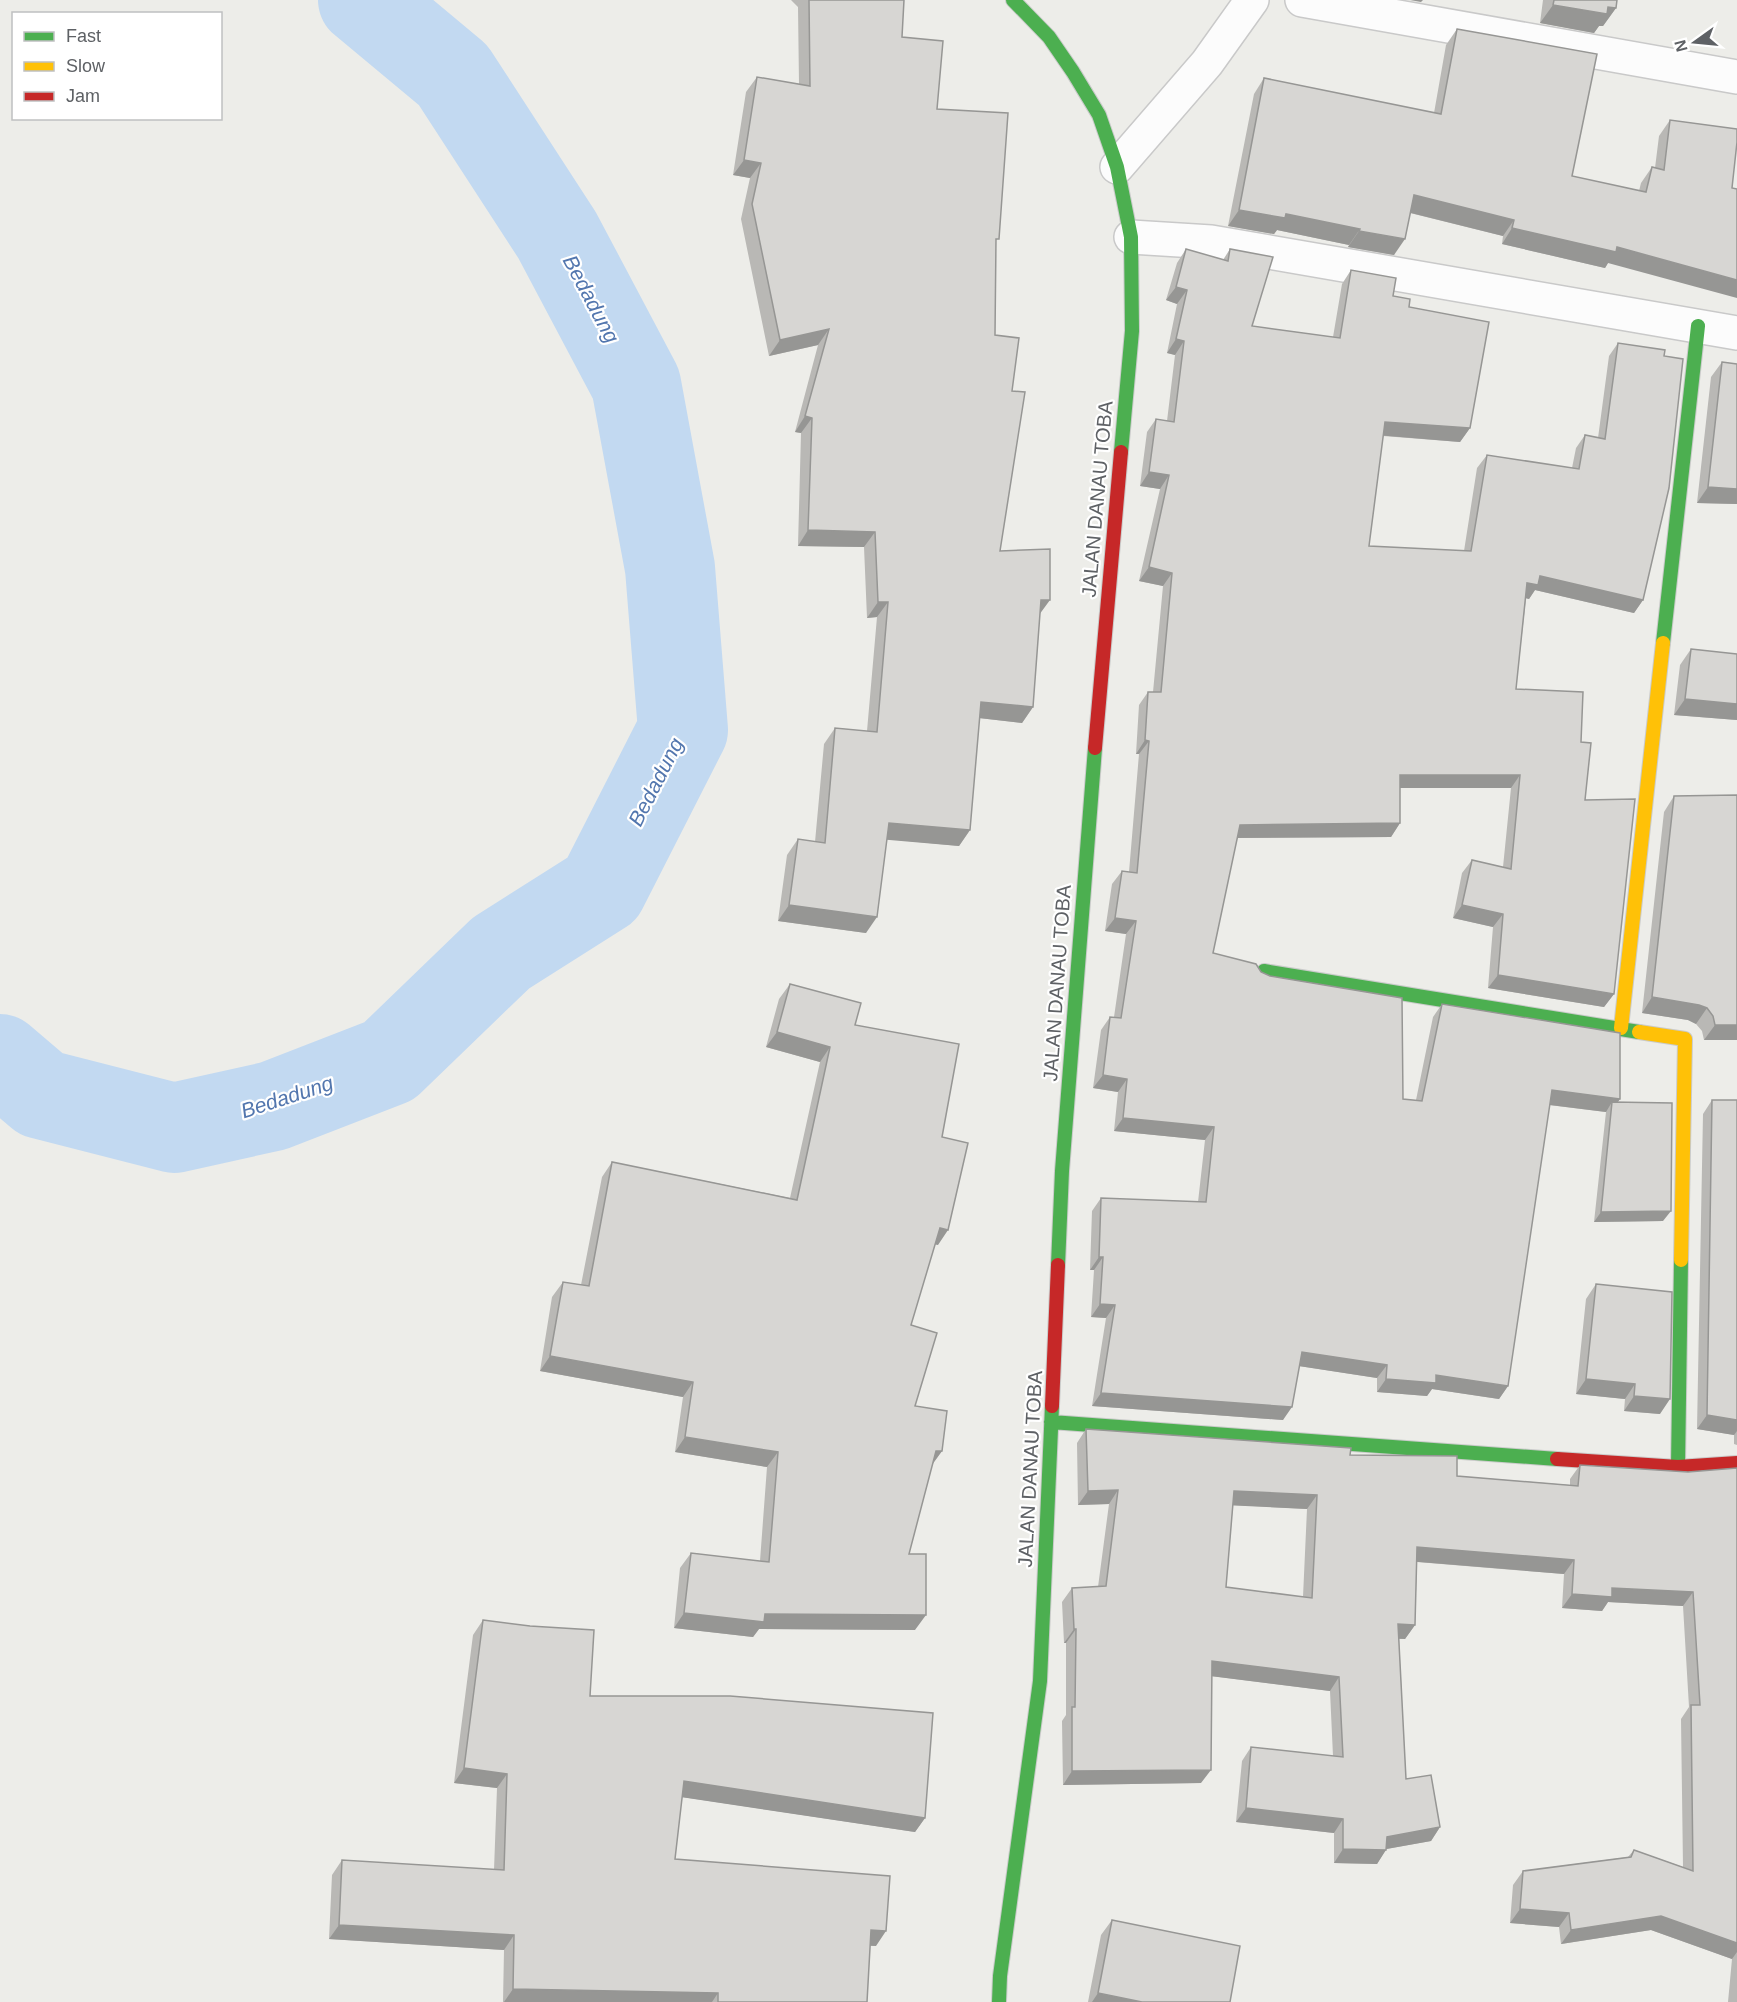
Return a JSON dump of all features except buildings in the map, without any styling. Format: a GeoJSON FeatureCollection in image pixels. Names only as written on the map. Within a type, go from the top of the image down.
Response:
{"type":"FeatureCollection","features":[{"type":"Feature","properties":{"kind":"street","name":"JALAN DANAU TOBA"},"geometry":{"type":"LineString","coordinates":[[999,2002],[1000,1976],[1040,1681],[1062,1171],[1103,648],[1132,331],[1131,237],[1117,167],[1100,115],[1048,37],[1013,0]]}},
{"type":"Feature","properties":{"kind":"street"},"geometry":{"type":"LineString","coordinates":[[1117,167],[1207,63],[1252,0]]}},
{"type":"Feature","properties":{"kind":"street"},"geometry":{"type":"LineString","coordinates":[[1302,0],[1737,77]]}},
{"type":"Feature","properties":{"kind":"street"},"geometry":{"type":"LineString","coordinates":[[1131,237],[1211,242],[1737,333]]}},
{"type":"Feature","properties":{"kind":"street"},"geometry":{"type":"LineString","coordinates":[[1621,1028],[1698,326]]}},
{"type":"Feature","properties":{"kind":"street"},"geometry":{"type":"LineString","coordinates":[[1264,971],[1685,1040],[1678,1467]]}},
{"type":"Feature","properties":{"kind":"street"},"geometry":{"type":"LineString","coordinates":[[1051,1422],[1678,1467],[1737,1463]]}},
{"type":"Feature","properties":{"kind":"waterway","name":"Bedadung"},"geometry":{"type":"LineString","coordinates":[[0,1059],[41,1094],[174,1128],[273,1106],[389,1061],[501,953],[602,889],[683,730],[670,568],[636,384],[557,235],[453,75],[363,0]]}},
{"type":"Feature","properties":{"kind":"traffic: fast"},"geometry":{"type":"LineString","coordinates":[[1013,0],[1049,37],[1073,72],[1099,115],[1117,167],[1131,237],[1132,331],[1121,452]]}},
{"type":"Feature","properties":{"kind":"traffic: fast"},"geometry":{"type":"LineString","coordinates":[[1663,643],[1698,326]]}},
{"type":"Feature","properties":{"kind":"traffic: fast"},"geometry":{"type":"LineString","coordinates":[[1058,1265],[1062,1171],[1095,748]]}},
{"type":"Feature","properties":{"kind":"traffic: fast"},"geometry":{"type":"LineString","coordinates":[[1264,971],[1639,1032]]}},
{"type":"Feature","properties":{"kind":"traffic: fast"},"geometry":{"type":"LineString","coordinates":[[1678,1467],[1681,1260]]}},
{"type":"Feature","properties":{"kind":"traffic: fast"},"geometry":{"type":"LineString","coordinates":[[999,2002],[1000,1976],[1040,1681],[1052,1406]]}},
{"type":"Feature","properties":{"kind":"traffic: fast"},"geometry":{"type":"LineString","coordinates":[[1051,1422],[1557,1459]]}},
{"type":"Feature","properties":{"kind":"traffic: slow"},"geometry":{"type":"LineString","coordinates":[[1621,1028],[1663,643]]}},
{"type":"Feature","properties":{"kind":"traffic: slow"},"geometry":{"type":"LineString","coordinates":[[1639,1032],[1685,1039],[1681,1260]]}},
{"type":"Feature","properties":{"kind":"traffic: jam"},"geometry":{"type":"LineString","coordinates":[[1095,748],[1121,452]]}},
{"type":"Feature","properties":{"kind":"traffic: jam"},"geometry":{"type":"LineString","coordinates":[[1052,1406],[1058,1265]]}},
{"type":"Feature","properties":{"kind":"traffic: jam"},"geometry":{"type":"LineString","coordinates":[[1557,1459],[1678,1467],[1737,1463]]}}]}
